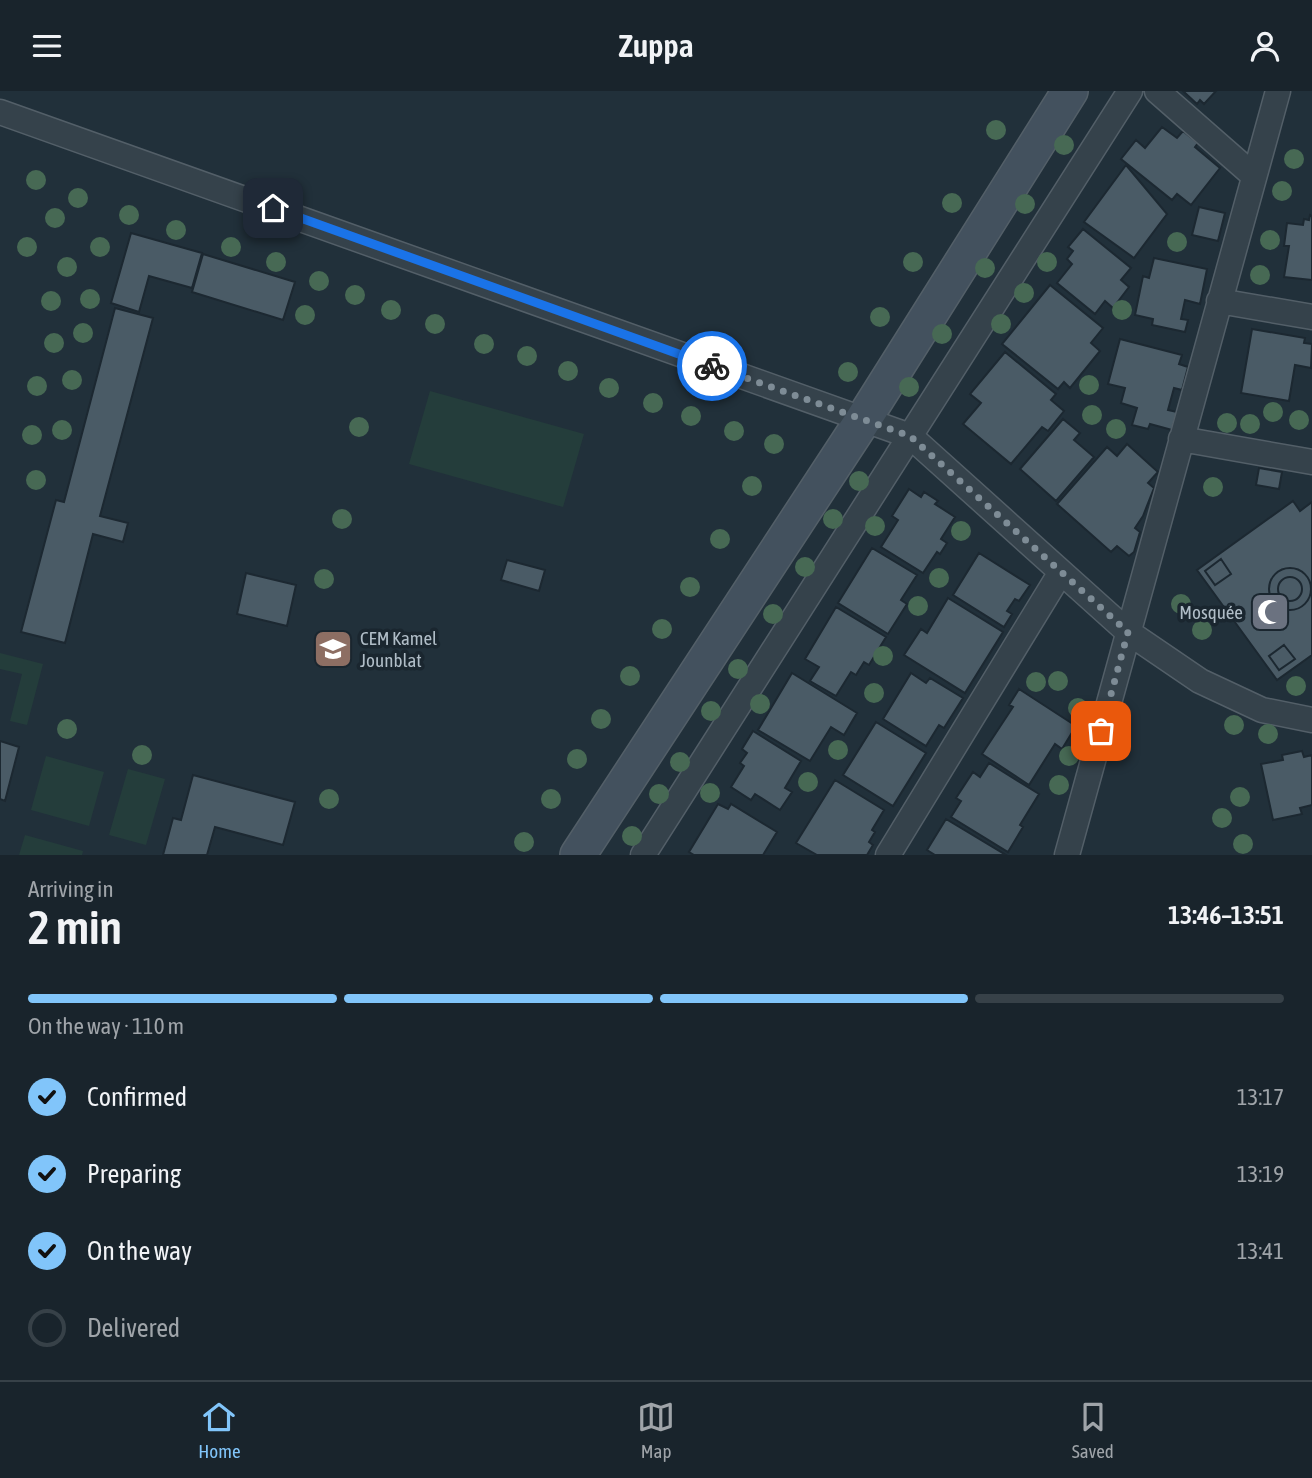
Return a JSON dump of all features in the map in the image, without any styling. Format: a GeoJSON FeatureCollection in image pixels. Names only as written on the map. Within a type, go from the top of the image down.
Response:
{"type":"FeatureCollection","features":[{"type":"Feature","properties":{"kind":"main road"},"geometry":{"type":"LineString","coordinates":[[578,855],[863,420],[1070,91]]}},
{"type":"Feature","properties":{"kind":"street"},"geometry":{"type":"LineString","coordinates":[[643,855],[1130,91]]}},
{"type":"Feature","properties":{"kind":"street"},"geometry":{"type":"LineString","coordinates":[[1157,91],[1254,176]]}},
{"type":"Feature","properties":{"kind":"street"},"geometry":{"type":"LineString","coordinates":[[1068,855],[1278,91]]}},
{"type":"Feature","properties":{"kind":"street"},"geometry":{"type":"LineString","coordinates":[[0,112],[910,436],[1128,632],[1212,687],[1262,711],[1312,720]]}},
{"type":"Feature","properties":{"kind":"street"},"geometry":{"type":"LineString","coordinates":[[1219,301],[1312,317]]}},
{"type":"Feature","properties":{"kind":"street"},"geometry":{"type":"LineString","coordinates":[[1181,439],[1312,462]]}},
{"type":"Feature","properties":{"kind":"street"},"geometry":{"type":"LineString","coordinates":[[888,855],[1061,572]]}},
{"type":"Feature","properties":{"kind":"green space"},"geometry":{"type":"Polygon","coordinates":[[[430,391],[584,434],[563,507],[409,464],[430,391]]]}},
{"type":"Feature","properties":{"kind":"green space"},"geometry":{"type":"Polygon","coordinates":[[[0,653],[43,664],[27,725],[10,721],[22,674],[0,669],[0,653]]]}},
{"type":"Feature","properties":{"kind":"green space"},"geometry":{"type":"Polygon","coordinates":[[[46,756],[104,772],[89,826],[31,810],[46,756]]]}},
{"type":"Feature","properties":{"kind":"green space"},"geometry":{"type":"Polygon","coordinates":[[[128,769],[165,779],[146,845],[109,835],[128,769]]]}},
{"type":"Feature","properties":{"kind":"green space"},"geometry":{"type":"Polygon","coordinates":[[[25,835],[83,851],[82,855],[19,855],[25,835]]]}},
{"type":"Feature","properties":{"kind":"building"},"geometry":{"type":"Polygon","coordinates":[[[1183,91],[1216,91],[1204,104],[1200,100],[1197,104],[1183,91]]]}},
{"type":"Feature","properties":{"kind":"building"},"geometry":{"type":"Polygon","coordinates":[[[1162,127],[1177,138],[1183,131],[1198,143],[1195,147],[1220,168],[1191,205],[1177,194],[1172,200],[1121,159],[1136,140],[1145,148],[1162,127]]]}},
{"type":"Feature","properties":{"kind":"building"},"geometry":{"type":"Polygon","coordinates":[[[1126,165],[1167,214],[1134,258],[1084,222],[1126,165]]]}},
{"type":"Feature","properties":{"kind":"building"},"geometry":{"type":"Polygon","coordinates":[[[1199,207],[1225,213],[1218,241],[1192,235],[1199,207]]]}},
{"type":"Feature","properties":{"kind":"building"},"geometry":{"type":"Polygon","coordinates":[[[1310,215],[1312,280],[1284,277],[1289,246],[1284,246],[1287,223],[1303,225],[1304,219],[1309,220],[1310,215]]]}},
{"type":"Feature","properties":{"kind":"building"},"geometry":{"type":"Polygon","coordinates":[[[1083,229],[1131,268],[1121,280],[1129,287],[1113,308],[1105,301],[1095,314],[1057,283],[1072,264],[1067,259],[1073,251],[1068,247],[1083,229]]]}},
{"type":"Feature","properties":{"kind":"building"},"geometry":{"type":"Polygon","coordinates":[[[131,233],[202,253],[192,288],[149,276],[139,312],[111,303],[131,233]]]}},
{"type":"Feature","properties":{"kind":"building"},"geometry":{"type":"Polygon","coordinates":[[[203,254],[295,282],[283,320],[192,292],[203,254]]]}},
{"type":"Feature","properties":{"kind":"building"},"geometry":{"type":"Polygon","coordinates":[[[1154,258],[1207,269],[1200,304],[1185,300],[1181,319],[1188,320],[1185,332],[1152,325],[1153,319],[1135,315],[1143,276],[1149,278],[1154,258]]]}},
{"type":"Feature","properties":{"kind":"building"},"geometry":{"type":"Polygon","coordinates":[[[1050,285],[1103,328],[1091,343],[1100,351],[1070,388],[1064,382],[1058,389],[1002,344],[1050,285]]]}},
{"type":"Feature","properties":{"kind":"building"},"geometry":{"type":"Polygon","coordinates":[[[115,308],[153,318],[100,516],[128,523],[123,542],[93,534],[65,643],[21,632],[56,500],[64,502],[115,308]]]}},
{"type":"Feature","properties":{"kind":"building"},"geometry":{"type":"Polygon","coordinates":[[[1252,329],[1305,338],[1304,343],[1312,344],[1311,368],[1295,365],[1289,401],[1241,393],[1252,329]]]}},
{"type":"Feature","properties":{"kind":"building"},"geometry":{"type":"Polygon","coordinates":[[[1120,339],[1182,355],[1179,364],[1188,367],[1182,390],[1174,388],[1168,410],[1177,412],[1172,430],[1150,424],[1148,429],[1132,425],[1137,408],[1121,403],[1125,388],[1108,384],[1120,339]]]}},
{"type":"Feature","properties":{"kind":"building"},"geometry":{"type":"Polygon","coordinates":[[[1005,352],[1056,394],[1051,400],[1064,411],[1048,431],[1042,427],[1011,464],[963,424],[981,403],[970,394],[1005,352]]]}},
{"type":"Feature","properties":{"kind":"building"},"geometry":{"type":"Polygon","coordinates":[[[1063,419],[1080,433],[1074,440],[1094,457],[1056,501],[1020,469],[1063,419]]]}},
{"type":"Feature","properties":{"kind":"building"},"geometry":{"type":"Polygon","coordinates":[[[1127,444],[1158,472],[1148,483],[1154,488],[1135,528],[1140,532],[1134,552],[1129,556],[1117,546],[1111,552],[1057,504],[1107,447],[1117,456],[1127,444]]]}},
{"type":"Feature","properties":{"kind":"building"},"geometry":{"type":"Polygon","coordinates":[[[1259,468],[1282,472],[1279,489],[1256,485],[1259,468]]]}},
{"type":"Feature","properties":{"kind":"building"},"geometry":{"type":"Polygon","coordinates":[[[909,489],[921,497],[924,492],[938,501],[935,504],[955,517],[941,539],[947,543],[940,554],[937,552],[923,573],[881,547],[898,520],[892,516],[909,489]]]}},
{"type":"Feature","properties":{"kind":"building","name":"Mosquée"},"geometry":{"type":"Polygon","coordinates":[[[1293,501],[1300,511],[1312,502],[1312,655],[1277,680],[1197,570],[1293,501]]]}},
{"type":"Feature","properties":{"kind":"building"},"geometry":{"type":"Polygon","coordinates":[[[872,548],[917,575],[901,600],[907,604],[888,634],[838,603],[872,548]]]}},
{"type":"Feature","properties":{"kind":"building"},"geometry":{"type":"Polygon","coordinates":[[[979,553],[1030,585],[1019,601],[1015,599],[1007,611],[1012,614],[1004,627],[953,595],[979,553]]]}},
{"type":"Feature","properties":{"kind":"building"},"geometry":{"type":"Polygon","coordinates":[[[1221,559],[1231,574],[1215,585],[1205,571],[1221,559]]]}},
{"type":"Feature","properties":{"kind":"building"},"geometry":{"type":"Polygon","coordinates":[[[507,560],[545,570],[539,591],[501,580],[507,560]]]}},
{"type":"Feature","properties":{"kind":"building"},"geometry":{"type":"Polygon","coordinates":[[[1290,568],[1305,574],[1311,589],[1305,604],[1290,610],[1275,604],[1269,589],[1275,574],[1290,568]]]}},
{"type":"Feature","properties":{"kind":"building"},"geometry":{"type":"Polygon","coordinates":[[[246,573],[296,585],[287,626],[237,614],[246,573]]]}},
{"type":"Feature","properties":{"kind":"building"},"geometry":{"type":"Polygon","coordinates":[[[1290,577],[1301,584],[1302,589],[1295,600],[1290,601],[1279,594],[1278,589],[1285,578],[1290,577]]]}},
{"type":"Feature","properties":{"kind":"building"},"geometry":{"type":"Polygon","coordinates":[[[948,598],[1003,632],[965,693],[904,655],[921,629],[927,633],[948,598]]]}},
{"type":"Feature","properties":{"kind":"building"},"geometry":{"type":"Polygon","coordinates":[[[836,607],[886,637],[869,665],[864,662],[856,675],[851,672],[836,696],[810,681],[819,667],[805,659],[836,607]]]}},
{"type":"Feature","properties":{"kind":"building"},"geometry":{"type":"Polygon","coordinates":[[[1284,645],[1295,659],[1279,670],[1269,656],[1284,645]]]}},
{"type":"Feature","properties":{"kind":"building"},"geometry":{"type":"Polygon","coordinates":[[[792,673],[857,713],[844,735],[831,727],[810,761],[758,730],[792,673]]]}},
{"type":"Feature","properties":{"kind":"building"},"geometry":{"type":"Polygon","coordinates":[[[911,673],[926,683],[930,678],[963,698],[944,728],[939,725],[926,746],[883,719],[911,673]]]}},
{"type":"Feature","properties":{"kind":"building"},"geometry":{"type":"Polygon","coordinates":[[[1019,689],[1076,726],[1062,749],[1055,744],[1029,785],[982,754],[1013,707],[1009,705],[1019,689]]]}},
{"type":"Feature","properties":{"kind":"building"},"geometry":{"type":"Polygon","coordinates":[[[876,722],[926,753],[893,806],[843,775],[876,722]]]}},
{"type":"Feature","properties":{"kind":"building"},"geometry":{"type":"Polygon","coordinates":[[[753,731],[801,761],[785,788],[792,792],[780,810],[755,794],[751,800],[731,787],[744,766],[740,763],[747,753],[742,749],[753,731]]]}},
{"type":"Feature","properties":{"kind":"building"},"geometry":{"type":"Polygon","coordinates":[[[0,741],[19,747],[5,801],[0,799],[0,741]]]}},
{"type":"Feature","properties":{"kind":"building"},"geometry":{"type":"Polygon","coordinates":[[[1302,751],[1304,757],[1312,755],[1312,805],[1300,808],[1302,814],[1273,820],[1261,764],[1283,760],[1282,755],[1302,751]]]}},
{"type":"Feature","properties":{"kind":"building"},"geometry":{"type":"Polygon","coordinates":[[[989,763],[1039,794],[1020,825],[1023,827],[1008,852],[951,817],[961,801],[956,798],[973,772],[980,777],[989,763]]]}},
{"type":"Feature","properties":{"kind":"building"},"geometry":{"type":"Polygon","coordinates":[[[193,775],[295,802],[283,845],[215,827],[207,855],[163,855],[173,818],[181,820],[193,775]]]}},
{"type":"Feature","properties":{"kind":"building"},"geometry":{"type":"Polygon","coordinates":[[[835,780],[884,810],[872,830],[875,832],[869,842],[873,845],[867,855],[817,855],[796,843],[835,780]]]}},
{"type":"Feature","properties":{"kind":"building"},"geometry":{"type":"Polygon","coordinates":[[[718,804],[728,809],[731,804],[777,832],[763,855],[694,855],[689,852],[718,804]]]}},
{"type":"Feature","properties":{"kind":"building"},"geometry":{"type":"Polygon","coordinates":[[[946,819],[1006,855],[935,855],[927,850],[946,819]]]}},
{"type":"Feature","properties":{"kind":"way so far"},"geometry":{"type":"LineString","coordinates":[[712,366],[910,436],[1128,632],[1101,731]]}},
{"type":"Feature","properties":{"kind":"place","name":"Mosquée"},"geometry":{"type":"Point","coordinates":[1270,612]}},
{"type":"Feature","properties":{"kind":"place","name":"CEM Kamel Jounblat"},"geometry":{"type":"Point","coordinates":[333,649]}},
{"type":"Feature","properties":{"kind":"route"},"geometry":{"type":"LineString","coordinates":[[273,208],[712,366]]}}]}
